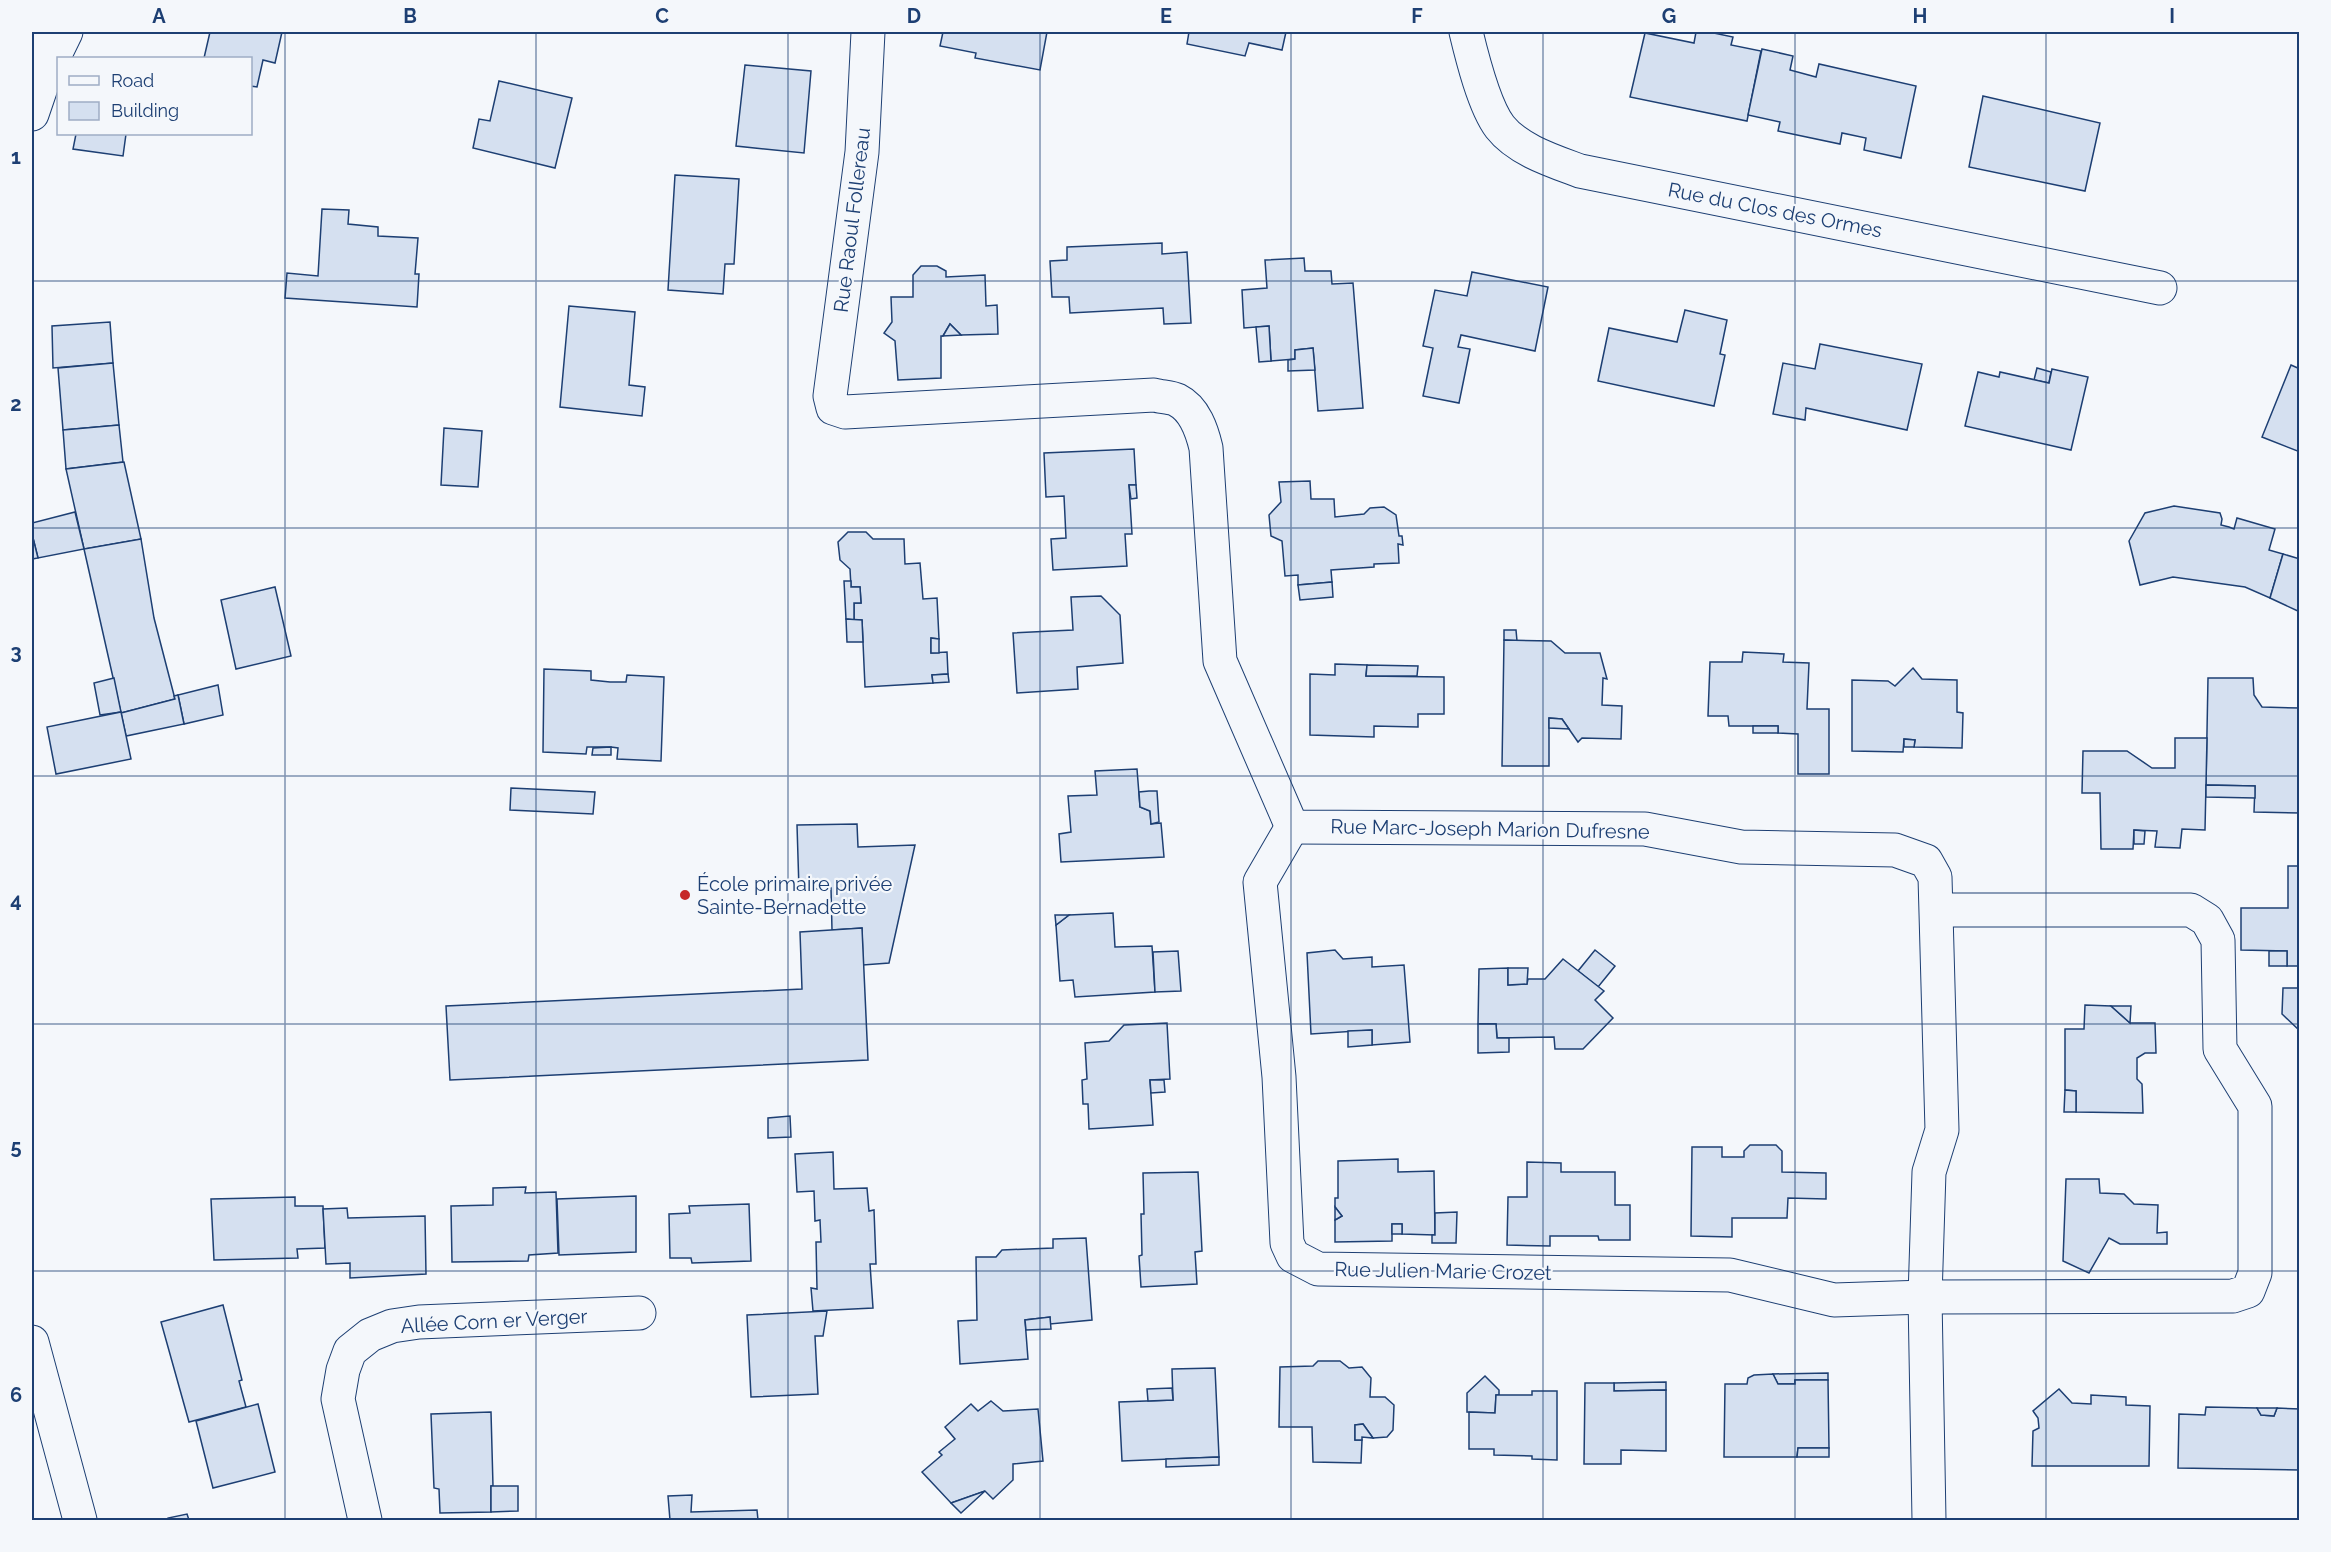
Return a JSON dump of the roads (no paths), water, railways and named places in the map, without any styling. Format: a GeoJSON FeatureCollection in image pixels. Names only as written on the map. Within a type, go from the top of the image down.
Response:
{"type":"FeatureCollection","features":[{"type":"Feature","properties":{"kind":"street"},"geometry":{"type":"LineString","coordinates":[[32,114],[46,73],[66,32]]}},
{"type":"Feature","properties":{"kind":"street","name":"Rue Raoul Follereau"},"geometry":{"type":"LineString","coordinates":[[868,32],[862,152],[830,396],[834,408],[845,412],[1154,395],[1178,400],[1195,417],[1206,448],[1220,661],[1292,827]]}},
{"type":"Feature","properties":{"kind":"street","name":"Rue du Clos des Ormes"},"geometry":{"type":"LineString","coordinates":[[1466,32],[1485,95],[1500,127],[1518,143],[1580,171],[2160,288]]}},
{"type":"Feature","properties":{"kind":"street"},"geometry":{"type":"LineString","coordinates":[[32,36],[46,73]]}},
{"type":"Feature","properties":{"kind":"street","name":"Rue Marc-Joseph Marion Dufresne"},"geometry":{"type":"LineString","coordinates":[[1292,827],[1645,829],[1741,847],[1895,850],[1926,861],[1935,877],[1937,910],[1942,1130],[1929,1172],[1925,1297],[1929,1521]]}},
{"type":"Feature","properties":{"kind":"street","name":"Rue Julien Marie Crozet"},"geometry":{"type":"LineString","coordinates":[[1292,827],[1260,882],[1279,1077],[1287,1243],[1293,1256],[1318,1269],[1730,1275],[1834,1300],[1925,1297],[2233,1296],[2248,1291],[2255,1273],[2255,1106],[2220,1049],[2218,940],[2207,920],[2191,910],[1937,910]]}},
{"type":"Feature","properties":{"kind":"street","name":"Allée Corn er Verger"},"geometry":{"type":"LineString","coordinates":[[365,1521],[338,1399],[343,1370],[350,1351],[370,1335],[392,1326],[419,1322],[639,1313]]}},
{"type":"Feature","properties":{"kind":"street"},"geometry":{"type":"LineString","coordinates":[[32,1342],[80,1521]]}},
{"type":"Feature","properties":{"kind":"place","name":"École primaire privée Sainte-Bernadette"},"geometry":{"type":"Point","coordinates":[685,895]}}]}
